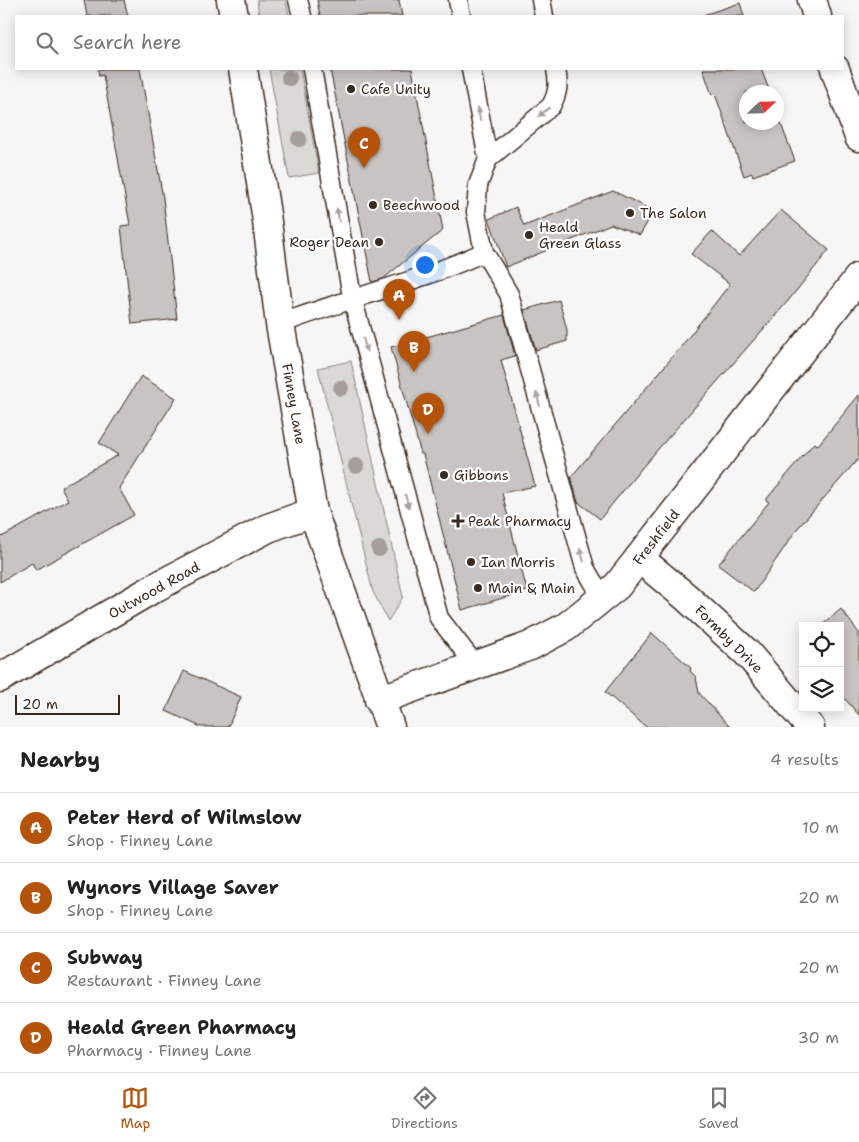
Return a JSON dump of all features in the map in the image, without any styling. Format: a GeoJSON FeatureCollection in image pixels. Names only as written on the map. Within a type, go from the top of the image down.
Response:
{"type":"FeatureCollection","features":[{"type":"Feature","properties":{"kind":"street"},"geometry":{"type":"LineString","coordinates":[[231,0],[234,15]]}},
{"type":"Feature","properties":{"kind":"street"},"geometry":{"type":"LineString","coordinates":[[812,0],[817,15]]}},
{"type":"Feature","properties":{"kind":"street","name":"Finney Lane"},"geometry":{"type":"LineString","coordinates":[[243,70],[266,214],[280,324],[313,512],[390,727]]}},
{"type":"Feature","properties":{"kind":"street"},"geometry":{"type":"LineString","coordinates":[[835,70],[859,137]]}},
{"type":"Feature","properties":{"kind":"street","name":"Freshfield"},"geometry":{"type":"LineString","coordinates":[[379,700],[530,646],[566,627],[603,599],[640,558],[859,278]]}},
{"type":"Feature","properties":{"kind":"street","name":"Outwood Road"},"geometry":{"type":"LineString","coordinates":[[0,678],[164,583],[268,528],[313,512]]}},
{"type":"Feature","properties":{"kind":"street","name":"Formby Drive"},"geometry":{"type":"LineString","coordinates":[[640,558],[686,596],[747,653],[810,727]]}},
{"type":"Feature","properties":{"kind":"lane"},"geometry":{"type":"LineString","coordinates":[[298,0],[302,15]]}},
{"type":"Feature","properties":{"kind":"lane"},"geometry":{"type":"LineString","coordinates":[[458,0],[461,15]]}},
{"type":"Feature","properties":{"kind":"lane"},"geometry":{"type":"LineString","coordinates":[[541,0],[544,15]]}},
{"type":"Feature","properties":{"kind":"lane"},"geometry":{"type":"LineString","coordinates":[[312,70],[352,297],[439,618],[476,666]]}},
{"type":"Feature","properties":{"kind":"lane"},"geometry":{"type":"LineString","coordinates":[[471,70],[488,158]]}},
{"type":"Feature","properties":{"kind":"lane"},"geometry":{"type":"LineString","coordinates":[[556,70],[559,82],[557,95],[551,106],[488,158],[478,185],[476,212],[484,252],[509,294],[585,568],[603,599]]}},
{"type":"Feature","properties":{"kind":"lane"},"geometry":{"type":"LineString","coordinates":[[280,324],[352,297],[450,267],[484,252]]}},
{"type":"Feature","properties":{"kind":"shaded area"},"geometry":{"type":"Polygon","coordinates":[[[257,0],[286,0],[289,15],[259,15],[257,0]]]}},
{"type":"Feature","properties":{"kind":"shaded area"},"geometry":{"type":"Polygon","coordinates":[[[269,70],[300,70],[319,173],[289,178],[269,70]]]}},
{"type":"Feature","properties":{"kind":"shaded area"},"geometry":{"type":"Polygon","coordinates":[[[351,361],[403,597],[388,621],[373,592],[318,368],[351,361]]]}},
{"type":"Feature","properties":{"kind":"building"},"geometry":{"type":"Polygon","coordinates":[[[84,0],[124,0],[128,15],[87,15],[84,0]]]}},
{"type":"Feature","properties":{"kind":"building"},"geometry":{"type":"Polygon","coordinates":[[[317,0],[399,0],[402,15],[320,15],[317,0]]]}},
{"type":"Feature","properties":{"kind":"building"},"geometry":{"type":"Polygon","coordinates":[[[740,3],[744,15],[703,15],[740,3]]]}},
{"type":"Feature","properties":{"kind":"building"},"geometry":{"type":"Polygon","coordinates":[[[98,70],[140,70],[163,198],[177,319],[132,324],[121,226],[130,225],[103,75],[99,76],[98,70]]]}},
{"type":"Feature","properties":{"kind":"building"},"geometry":{"type":"Polygon","coordinates":[[[330,70],[412,70],[443,230],[383,279],[372,282],[330,70]]]}},
{"type":"Feature","properties":{"kind":"building"},"geometry":{"type":"Polygon","coordinates":[[[703,70],[761,70],[767,85],[739,85],[739,130],[783,130],[795,161],[753,176],[752,173],[744,176],[715,94],[712,95],[703,70]]]}},
{"type":"Feature","properties":{"kind":"building"},"geometry":{"type":"Polygon","coordinates":[[[613,191],[654,211],[640,235],[611,224],[506,267],[489,219],[516,207],[524,226],[613,191]]]}},
{"type":"Feature","properties":{"kind":"building"},"geometry":{"type":"Polygon","coordinates":[[[781,210],[829,250],[788,301],[645,464],[600,519],[578,502],[571,477],[680,348],[730,284],[691,254],[712,231],[739,256],[781,210]]]}},
{"type":"Feature","properties":{"kind":"building"},"geometry":{"type":"Polygon","coordinates":[[[559,300],[567,330],[567,341],[536,350],[524,310],[559,300]]]}},
{"type":"Feature","properties":{"kind":"building"},"geometry":{"type":"Polygon","coordinates":[[[504,315],[515,356],[501,360],[535,486],[502,493],[527,591],[462,610],[423,454],[421,454],[391,347],[504,315]]]}},
{"type":"Feature","properties":{"kind":"building"},"geometry":{"type":"Polygon","coordinates":[[[141,376],[176,398],[119,488],[134,515],[36,570],[32,563],[0,582],[0,538],[68,500],[61,487],[118,455],[99,443],[141,376]]]}},
{"type":"Feature","properties":{"kind":"building"},"geometry":{"type":"Polygon","coordinates":[[[859,395],[859,458],[797,529],[754,592],[718,565],[769,502],[766,500],[774,490],[814,443],[818,445],[859,395]]]}},
{"type":"Feature","properties":{"kind":"building"},"geometry":{"type":"Polygon","coordinates":[[[841,609],[859,633],[859,715],[844,698],[844,622],[826,622],[841,609]]]}},
{"type":"Feature","properties":{"kind":"building"},"geometry":{"type":"Polygon","coordinates":[[[652,633],[691,668],[690,671],[696,677],[699,693],[730,727],[646,727],[605,692],[652,633]]]}},
{"type":"Feature","properties":{"kind":"building"},"geometry":{"type":"Polygon","coordinates":[[[184,671],[241,697],[228,727],[201,727],[166,711],[184,671]]]}},
{"type":"Feature","properties":{"kind":"place","name":"Cafe Unity"},"geometry":{"type":"Point","coordinates":[351,89]}},
{"type":"Feature","properties":{"kind":"place","name":"Subway"},"geometry":{"type":"Point","coordinates":[364,168]}},
{"type":"Feature","properties":{"kind":"place","name":"Beechwood"},"geometry":{"type":"Point","coordinates":[373,205]}},
{"type":"Feature","properties":{"kind":"place","name":"The Salon"},"geometry":{"type":"Point","coordinates":[630,213]}},
{"type":"Feature","properties":{"kind":"place","name":"Heald Green Glass"},"geometry":{"type":"Point","coordinates":[529,235]}},
{"type":"Feature","properties":{"kind":"place","name":"Roger Dean"},"geometry":{"type":"Point","coordinates":[379,242]}},
{"type":"Feature","properties":{"kind":"place","name":"Peter Herd of Wilmslow"},"geometry":{"type":"Point","coordinates":[399,320]}},
{"type":"Feature","properties":{"kind":"place","name":"Wynors Village Saver"},"geometry":{"type":"Point","coordinates":[414,372]}},
{"type":"Feature","properties":{"kind":"place","name":"Heald Green Pharmacy"},"geometry":{"type":"Point","coordinates":[428,434]}},
{"type":"Feature","properties":{"kind":"place","name":"Gibbons"},"geometry":{"type":"Point","coordinates":[444,475]}},
{"type":"Feature","properties":{"kind":"place","name":"Peak Pharmacy"},"geometry":{"type":"Point","coordinates":[458,521]}},
{"type":"Feature","properties":{"kind":"place","name":"Ian Morris"},"geometry":{"type":"Point","coordinates":[471,562]}},
{"type":"Feature","properties":{"kind":"place","name":"Main & Main"},"geometry":{"type":"Point","coordinates":[478,588]}}]}
